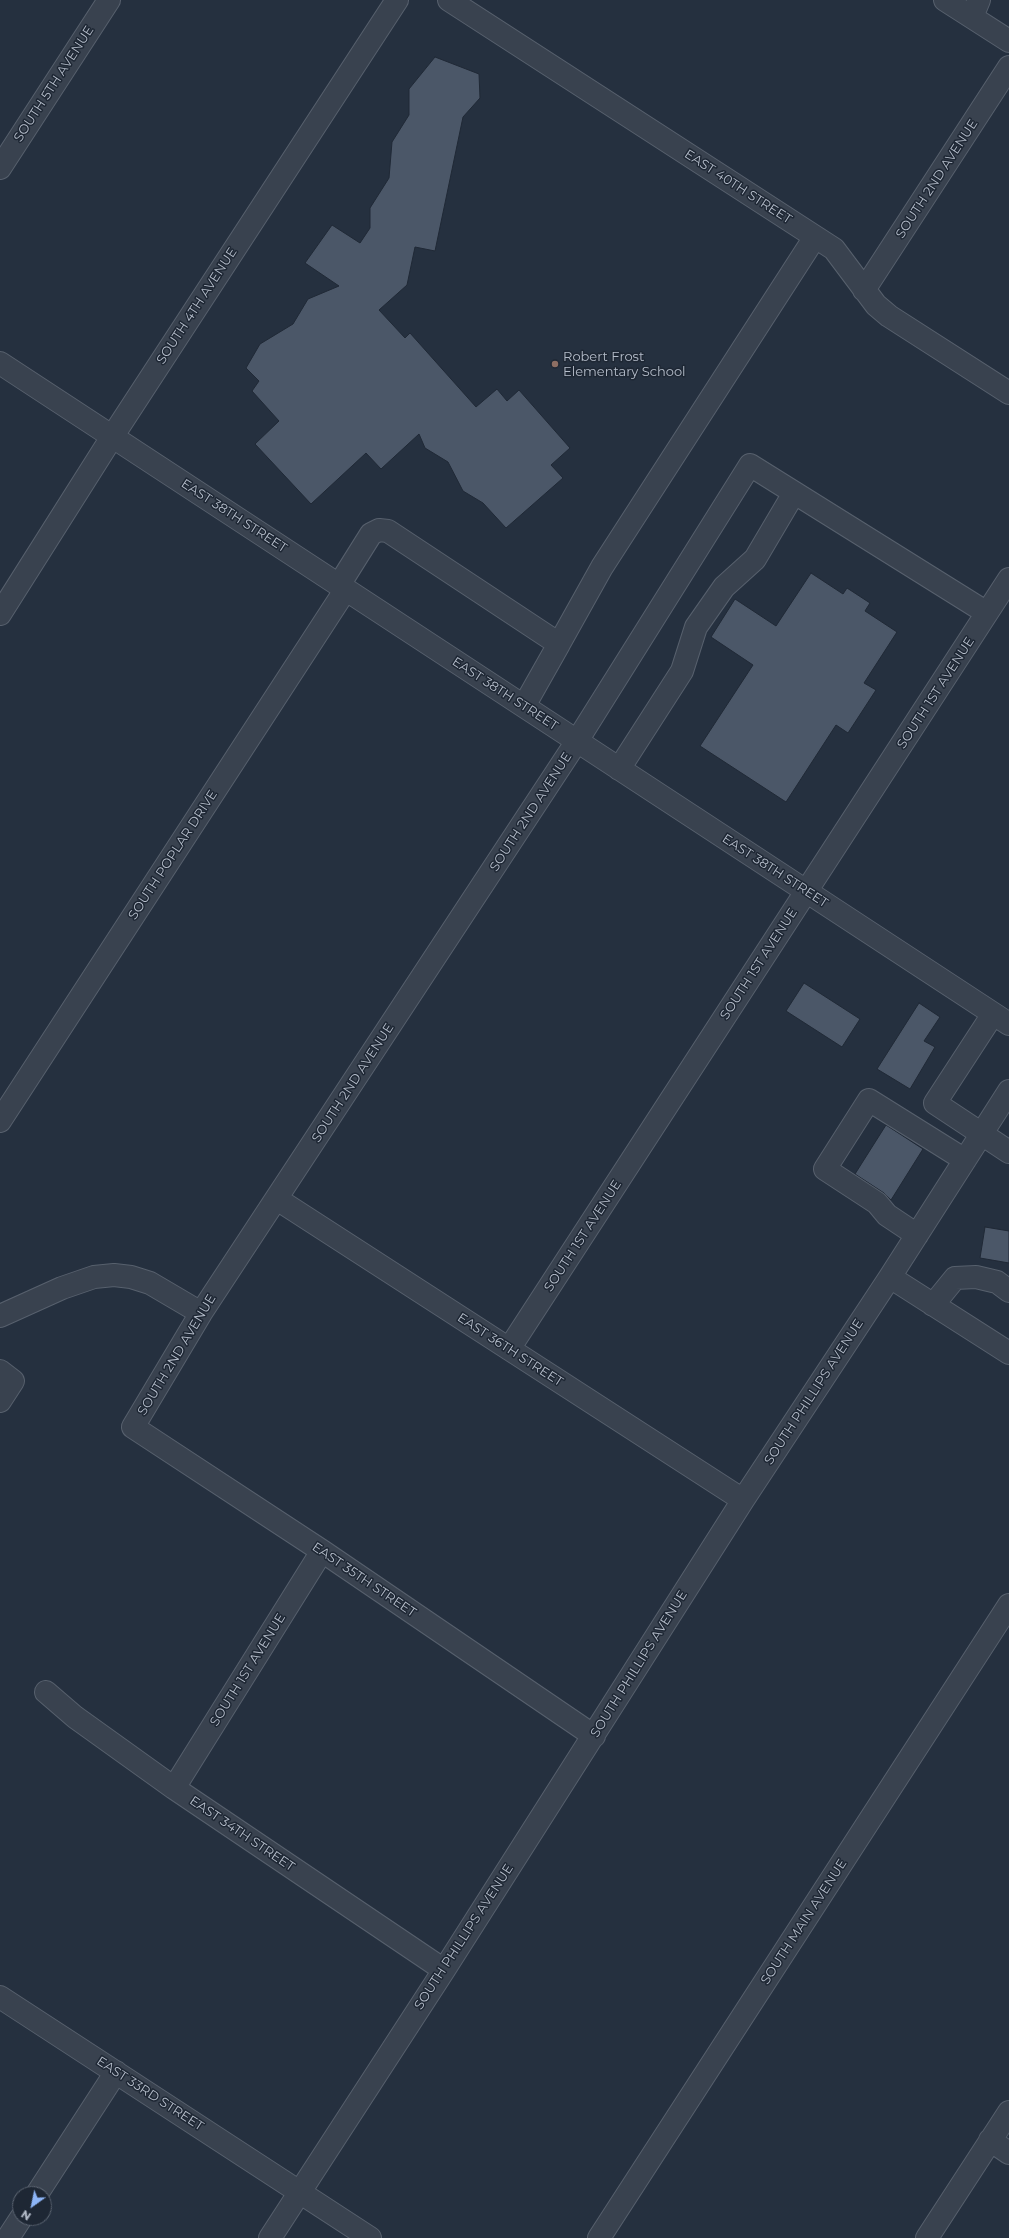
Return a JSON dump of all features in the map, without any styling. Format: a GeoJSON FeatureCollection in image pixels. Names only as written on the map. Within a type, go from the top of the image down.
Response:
{"type":"FeatureCollection","features":[{"type":"Feature","properties":{"kind":"street","name":"SOUTH 5TH AVENUE"},"geometry":{"type":"LineString","coordinates":[[0,168],[109,0]]}},
{"type":"Feature","properties":{"kind":"street","name":"SOUTH 4TH AVENUE"},"geometry":{"type":"LineString","coordinates":[[0,614],[112,436],[397,0]]}},
{"type":"Feature","properties":{"kind":"street","name":"EAST 40TH STREET"},"geometry":{"type":"LineString","coordinates":[[450,0],[834,249],[850,268],[876,305],[889,316],[1009,393]]}},
{"type":"Feature","properties":{"kind":"street"},"geometry":{"type":"LineString","coordinates":[[945,0],[975,9],[1009,41]]}},
{"type":"Feature","properties":{"kind":"street","name":"SOUTH 2ND AVENUE"},"geometry":{"type":"LineString","coordinates":[[864,290],[1009,68]]}},
{"type":"Feature","properties":{"kind":"street"},"geometry":{"type":"LineString","coordinates":[[524,706],[602,567],[815,237]]}},
{"type":"Feature","properties":{"kind":"street","name":"EAST 38TH STREET"},"geometry":{"type":"LineString","coordinates":[[0,363],[1001,1019]]}},
{"type":"Feature","properties":{"kind":"street","name":"SOUTH 2ND AVENUE"},"geometry":{"type":"LineString","coordinates":[[133,1427],[201,1313],[278,1199],[577,741],[750,465],[794,493]]}},
{"type":"Feature","properties":{"kind":"street"},"geometry":{"type":"LineString","coordinates":[[619,769],[682,671],[696,627],[704,614],[724,588],[755,559],[794,493],[987,613]]}},
{"type":"Feature","properties":{"kind":"street","name":"SOUTH POPLAR DRIVE"},"geometry":{"type":"LineString","coordinates":[[0,1121],[343,587],[371,534],[379,530],[388,531],[559,644]]}},
{"type":"Feature","properties":{"kind":"street","name":"SOUTH 1ST AVENUE"},"geometry":{"type":"LineString","coordinates":[[509,1349],[1009,579]]}},
{"type":"Feature","properties":{"kind":"street"},"geometry":{"type":"LineString","coordinates":[[1001,1019],[935,1104],[1009,1152]]}},
{"type":"Feature","properties":{"kind":"street","name":"SOUTH PHILLIPS AVENUE"},"geometry":{"type":"LineString","coordinates":[[270,2238],[594,1736],[743,1500],[890,1277],[1009,1092]]}},
{"type":"Feature","properties":{"kind":"street"},"geometry":{"type":"LineString","coordinates":[[917,1235],[887,1215],[877,1203],[825,1169],[869,1100],[965,1160]]}},
{"type":"Feature","properties":{"kind":"street","name":"EAST 36TH STREET"},"geometry":{"type":"LineString","coordinates":[[278,1199],[743,1500]]}},
{"type":"Feature","properties":{"kind":"street"},"geometry":{"type":"LineString","coordinates":[[0,1316],[62,1288],[94,1277],[114,1275],[131,1276],[150,1283],[201,1313]]}},
{"type":"Feature","properties":{"kind":"street"},"geometry":{"type":"LineString","coordinates":[[890,1277],[1009,1353]]}},
{"type":"Feature","properties":{"kind":"street"},"geometry":{"type":"LineString","coordinates":[[933,1305],[955,1278],[976,1277],[997,1282],[1009,1290]]}},
{"type":"Feature","properties":{"kind":"street"},"geometry":{"type":"LineString","coordinates":[[0,1371],[13,1381],[0,1401]]}},
{"type":"Feature","properties":{"kind":"street","name":"EAST 35TH STREET"},"geometry":{"type":"LineString","coordinates":[[133,1427],[322,1551],[594,1736]]}},
{"type":"Feature","properties":{"kind":"street","name":"SOUTH 1ST AVENUE"},"geometry":{"type":"LineString","coordinates":[[174,1788],[322,1551]]}},
{"type":"Feature","properties":{"kind":"street","name":"SOUTH MAIN AVENUE"},"geometry":{"type":"LineString","coordinates":[[599,2238],[1009,1605]]}},
{"type":"Feature","properties":{"kind":"street","name":"EAST 34TH STREET"},"geometry":{"type":"LineString","coordinates":[[46,1692],[75,1717],[174,1788],[444,1970]]}},
{"type":"Feature","properties":{"kind":"street","name":"EAST 33RD STREET"},"geometry":{"type":"LineString","coordinates":[[0,1997],[370,2238]]}},
{"type":"Feature","properties":{"kind":"street"},"geometry":{"type":"LineString","coordinates":[[42,2186],[116,2072]]}},
{"type":"Feature","properties":{"kind":"street"},"geometry":{"type":"LineString","coordinates":[[927,2238],[1009,2112]]}},
{"type":"Feature","properties":{"kind":"street"},"geometry":{"type":"LineString","coordinates":[[990,2140],[1009,2153]]}},
{"type":"Feature","properties":{"kind":"street"},"geometry":{"type":"LineString","coordinates":[[8,2238],[16,2226]]}},
{"type":"Feature","properties":{"kind":"building"},"geometry":{"type":"Polygon","coordinates":[[[435,57],[479,74],[480,98],[463,117],[435,251],[415,247],[407,285],[379,310],[405,338],[410,333],[476,407],[497,389],[507,401],[519,390],[570,448],[551,465],[563,478],[506,528],[483,503],[463,491],[448,462],[425,448],[419,434],[381,469],[366,453],[311,504],[255,444],[279,421],[252,391],[259,381],[246,368],[260,344],[293,324],[308,299],[339,286],[305,263],[332,225],[360,243],[370,228],[370,208],[389,178],[392,142],[409,115],[409,89],[435,57]]]}},
{"type":"Feature","properties":{"kind":"building"},"geometry":{"type":"Polygon","coordinates":[[[811,573],[843,594],[847,588],[870,603],[865,611],[897,632],[864,683],[876,690],[848,733],[836,725],[786,802],[700,746],[753,665],[711,637],[735,599],[776,626],[811,573]]]}},
{"type":"Feature","properties":{"kind":"building"},"geometry":{"type":"Polygon","coordinates":[[[804,983],[860,1019],[842,1047],[786,1011],[804,983]]]}},
{"type":"Feature","properties":{"kind":"building"},"geometry":{"type":"Polygon","coordinates":[[[919,1003],[940,1017],[924,1041],[935,1047],[910,1089],[877,1069],[919,1003]]]}},
{"type":"Feature","properties":{"kind":"building"},"geometry":{"type":"Polygon","coordinates":[[[886,1125],[923,1149],[891,1200],[884,1193],[855,1174],[886,1125]]]}},
{"type":"Feature","properties":{"kind":"building"},"geometry":{"type":"Polygon","coordinates":[[[985,1227],[1009,1231],[1009,1263],[980,1258],[985,1227]]]}},
{"type":"Feature","properties":{"kind":"place","name":"Robert Frost Elementary School"},"geometry":{"type":"Point","coordinates":[555,364]}}]}
